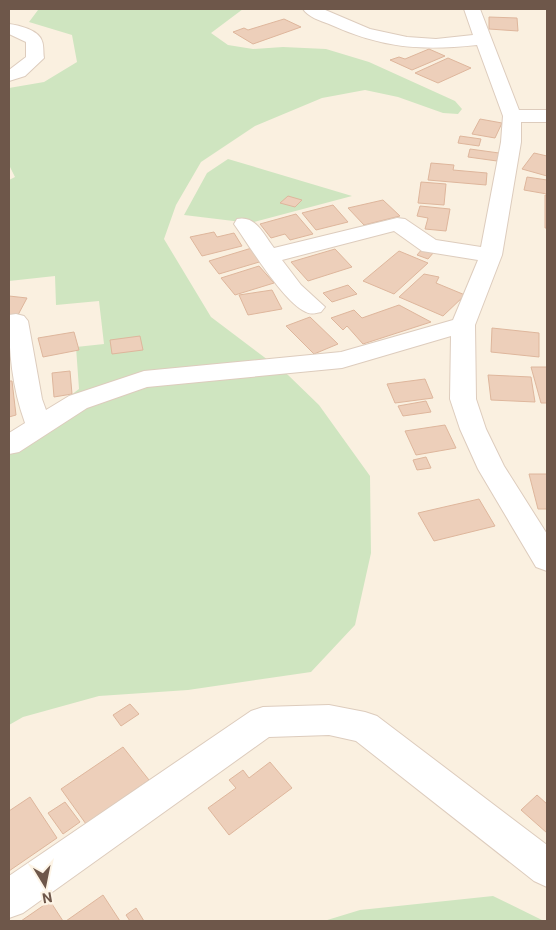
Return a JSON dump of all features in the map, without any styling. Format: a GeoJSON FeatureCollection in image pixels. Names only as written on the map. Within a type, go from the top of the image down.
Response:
{"type":"FeatureCollection","features":[{"type":"Feature","properties":{"kind":"street"},"geometry":{"type":"LineString","coordinates":[[311,9],[331,20],[398,41],[423,44],[483,39]]}},
{"type":"Feature","properties":{"kind":"street"},"geometry":{"type":"LineString","coordinates":[[472,9],[512,116],[511,142],[491,255],[463,325],[463,399],[473,430],[492,469],[547,559]]}},
{"type":"Feature","properties":{"kind":"street"},"geometry":{"type":"LineString","coordinates":[[9,29],[17,30],[34,40],[35,58],[19,72],[9,76]]}},
{"type":"Feature","properties":{"kind":"street"},"geometry":{"type":"LineString","coordinates":[[512,116],[547,116]]}},
{"type":"Feature","properties":{"kind":"street"},"geometry":{"type":"LineString","coordinates":[[245,224],[293,290],[313,307]]}},
{"type":"Feature","properties":{"kind":"street"},"geometry":{"type":"LineString","coordinates":[[270,256],[397,224],[430,246],[491,255]]}},
{"type":"Feature","properties":{"kind":"street"},"geometry":{"type":"LineString","coordinates":[[9,322],[16,321],[29,399],[40,427]]}},
{"type":"Feature","properties":{"kind":"street"},"geometry":{"type":"LineString","coordinates":[[9,445],[78,402],[144,379],[342,360],[463,325]]}},
{"type":"Feature","properties":{"kind":"street"},"geometry":{"type":"LineString","coordinates":[[9,899],[263,722],[330,720],[365,727],[547,868]]}},
{"type":"Feature","properties":{"kind":"green space"},"geometry":{"type":"Polygon","coordinates":[[[243,9],[211,33],[228,45],[253,49],[283,47],[326,49],[369,62],[455,101],[462,109],[458,114],[443,113],[398,97],[365,90],[322,98],[255,126],[201,162],[176,205],[164,239],[211,317],[288,375],[319,405],[370,476],[371,553],[355,625],[311,672],[188,690],[99,696],[23,717],[9,725],[9,435],[25,430],[79,389],[76,347],[104,344],[99,301],[56,305],[55,276],[9,281],[9,180],[15,177],[9,165],[9,88],[44,82],[77,62],[72,35],[29,22],[38,10],[243,9]]]}},
{"type":"Feature","properties":{"kind":"green space"},"geometry":{"type":"Polygon","coordinates":[[[228,159],[352,196],[250,223],[184,215],[207,173],[228,159]]]}},
{"type":"Feature","properties":{"kind":"green space"},"geometry":{"type":"Polygon","coordinates":[[[493,896],[544,921],[324,921],[360,910],[493,896]]]}},
{"type":"Feature","properties":{"kind":"building"},"geometry":{"type":"Polygon","coordinates":[[[489,17],[517,18],[518,31],[489,29],[489,17]]]}},
{"type":"Feature","properties":{"kind":"building"},"geometry":{"type":"Polygon","coordinates":[[[284,19],[301,27],[253,44],[233,32],[244,28],[248,30],[284,19]]]}},
{"type":"Feature","properties":{"kind":"building"},"geometry":{"type":"Polygon","coordinates":[[[429,49],[445,56],[412,70],[390,60],[399,57],[405,59],[429,49]]]}},
{"type":"Feature","properties":{"kind":"building"},"geometry":{"type":"Polygon","coordinates":[[[448,58],[471,68],[438,83],[415,73],[448,58]]]}},
{"type":"Feature","properties":{"kind":"building"},"geometry":{"type":"Polygon","coordinates":[[[480,119],[502,123],[495,138],[472,134],[480,119]]]}},
{"type":"Feature","properties":{"kind":"building"},"geometry":{"type":"Polygon","coordinates":[[[460,136],[481,139],[479,146],[458,143],[460,136]]]}},
{"type":"Feature","properties":{"kind":"building"},"geometry":{"type":"Polygon","coordinates":[[[470,149],[499,153],[497,161],[468,157],[470,149]]]}},
{"type":"Feature","properties":{"kind":"building"},"geometry":{"type":"Polygon","coordinates":[[[534,153],[547,156],[547,176],[522,169],[534,153]]]}},
{"type":"Feature","properties":{"kind":"building"},"geometry":{"type":"Polygon","coordinates":[[[431,163],[454,165],[453,170],[487,173],[486,185],[428,180],[431,163]]]}},
{"type":"Feature","properties":{"kind":"building"},"geometry":{"type":"Polygon","coordinates":[[[527,177],[547,180],[547,194],[524,190],[527,177]]]}},
{"type":"Feature","properties":{"kind":"building"},"geometry":{"type":"Polygon","coordinates":[[[421,182],[446,184],[444,205],[418,203],[421,182]]]}},
{"type":"Feature","properties":{"kind":"building"},"geometry":{"type":"Polygon","coordinates":[[[545,195],[547,195],[547,228],[545,228],[545,195]]]}},
{"type":"Feature","properties":{"kind":"building"},"geometry":{"type":"Polygon","coordinates":[[[288,196],[302,200],[295,207],[280,203],[288,196]]]}},
{"type":"Feature","properties":{"kind":"building"},"geometry":{"type":"Polygon","coordinates":[[[383,200],[400,216],[364,225],[348,208],[383,200]]]}},
{"type":"Feature","properties":{"kind":"building"},"geometry":{"type":"Polygon","coordinates":[[[333,205],[348,222],[316,230],[302,213],[333,205]]]}},
{"type":"Feature","properties":{"kind":"building"},"geometry":{"type":"Polygon","coordinates":[[[420,206],[450,209],[446,231],[425,229],[428,218],[417,216],[420,206]]]}},
{"type":"Feature","properties":{"kind":"building"},"geometry":{"type":"Polygon","coordinates":[[[296,214],[313,234],[290,240],[285,234],[271,238],[260,224],[296,214]]]}},
{"type":"Feature","properties":{"kind":"building"},"geometry":{"type":"Polygon","coordinates":[[[214,232],[217,237],[234,233],[242,246],[202,256],[190,237],[214,232]]]}},
{"type":"Feature","properties":{"kind":"building"},"geometry":{"type":"Polygon","coordinates":[[[255,247],[266,260],[219,274],[209,261],[255,247]]]}},
{"type":"Feature","properties":{"kind":"building"},"geometry":{"type":"Polygon","coordinates":[[[423,248],[434,252],[428,259],[417,255],[423,248]]]}},
{"type":"Feature","properties":{"kind":"building"},"geometry":{"type":"Polygon","coordinates":[[[335,249],[352,267],[308,281],[291,262],[335,249]]]}},
{"type":"Feature","properties":{"kind":"building"},"geometry":{"type":"Polygon","coordinates":[[[399,251],[428,263],[394,294],[363,281],[399,251]]]}},
{"type":"Feature","properties":{"kind":"building"},"geometry":{"type":"Polygon","coordinates":[[[259,266],[274,283],[235,295],[221,278],[259,266]]]}},
{"type":"Feature","properties":{"kind":"building"},"geometry":{"type":"Polygon","coordinates":[[[424,274],[439,277],[436,283],[465,295],[443,316],[399,297],[424,274]]]}},
{"type":"Feature","properties":{"kind":"building"},"geometry":{"type":"Polygon","coordinates":[[[348,285],[357,294],[332,302],[323,293],[348,285]]]}},
{"type":"Feature","properties":{"kind":"building"},"geometry":{"type":"Polygon","coordinates":[[[272,290],[282,309],[248,315],[239,295],[272,290]]]}},
{"type":"Feature","properties":{"kind":"building"},"geometry":{"type":"Polygon","coordinates":[[[9,296],[27,298],[10,330],[9,330],[9,296]]]}},
{"type":"Feature","properties":{"kind":"building"},"geometry":{"type":"Polygon","coordinates":[[[399,305],[431,322],[363,344],[347,326],[343,330],[331,318],[354,310],[362,318],[399,305]]]}},
{"type":"Feature","properties":{"kind":"building"},"geometry":{"type":"Polygon","coordinates":[[[310,317],[338,344],[314,354],[286,326],[310,317]]]}},
{"type":"Feature","properties":{"kind":"building"},"geometry":{"type":"Polygon","coordinates":[[[492,328],[539,333],[539,357],[491,352],[492,328]]]}},
{"type":"Feature","properties":{"kind":"building"},"geometry":{"type":"Polygon","coordinates":[[[74,332],[79,350],[43,357],[38,338],[74,332]]]}},
{"type":"Feature","properties":{"kind":"building"},"geometry":{"type":"Polygon","coordinates":[[[140,336],[143,350],[112,354],[110,340],[140,336]]]}},
{"type":"Feature","properties":{"kind":"building"},"geometry":{"type":"Polygon","coordinates":[[[531,367],[547,367],[547,403],[541,403],[531,367]]]}},
{"type":"Feature","properties":{"kind":"building"},"geometry":{"type":"Polygon","coordinates":[[[70,371],[72,394],[54,397],[52,373],[70,371]]]}},
{"type":"Feature","properties":{"kind":"building"},"geometry":{"type":"Polygon","coordinates":[[[488,375],[531,377],[535,402],[491,400],[488,375]]]}},
{"type":"Feature","properties":{"kind":"building"},"geometry":{"type":"Polygon","coordinates":[[[425,379],[433,398],[395,403],[387,384],[425,379]]]}},
{"type":"Feature","properties":{"kind":"building"},"geometry":{"type":"Polygon","coordinates":[[[9,381],[12,381],[16,415],[9,417],[9,381]]]}},
{"type":"Feature","properties":{"kind":"building"},"geometry":{"type":"Polygon","coordinates":[[[426,401],[431,412],[403,416],[398,406],[426,401]]]}},
{"type":"Feature","properties":{"kind":"building"},"geometry":{"type":"Polygon","coordinates":[[[445,425],[456,448],[416,455],[405,431],[445,425]]]}},
{"type":"Feature","properties":{"kind":"building"},"geometry":{"type":"Polygon","coordinates":[[[426,457],[431,468],[417,470],[413,460],[426,457]]]}},
{"type":"Feature","properties":{"kind":"building"},"geometry":{"type":"Polygon","coordinates":[[[529,474],[547,474],[547,509],[538,509],[529,474]]]}},
{"type":"Feature","properties":{"kind":"building"},"geometry":{"type":"Polygon","coordinates":[[[479,499],[495,526],[434,541],[418,513],[479,499]]]}},
{"type":"Feature","properties":{"kind":"building"},"geometry":{"type":"Polygon","coordinates":[[[130,704],[139,714],[121,726],[113,715],[130,704]]]}},
{"type":"Feature","properties":{"kind":"building"},"geometry":{"type":"Polygon","coordinates":[[[123,747],[149,780],[86,824],[61,789],[123,747]]]}},
{"type":"Feature","properties":{"kind":"building"},"geometry":{"type":"Polygon","coordinates":[[[270,762],[292,788],[229,835],[208,808],[236,788],[229,780],[243,770],[249,778],[270,762]]]}},
{"type":"Feature","properties":{"kind":"building"},"geometry":{"type":"Polygon","coordinates":[[[537,795],[547,804],[547,833],[521,810],[537,795]]]}},
{"type":"Feature","properties":{"kind":"building"},"geometry":{"type":"Polygon","coordinates":[[[30,797],[57,838],[9,871],[9,811],[30,797]]]}},
{"type":"Feature","properties":{"kind":"building"},"geometry":{"type":"Polygon","coordinates":[[[65,802],[80,822],[63,834],[48,813],[65,802]]]}},
{"type":"Feature","properties":{"kind":"building"},"geometry":{"type":"Polygon","coordinates":[[[103,895],[120,921],[66,921],[103,895]]]}},
{"type":"Feature","properties":{"kind":"building"},"geometry":{"type":"Polygon","coordinates":[[[50,901],[63,921],[21,921],[50,901]]]}},
{"type":"Feature","properties":{"kind":"building"},"geometry":{"type":"Polygon","coordinates":[[[136,908],[144,921],[130,921],[126,915],[136,908]]]}}]}
